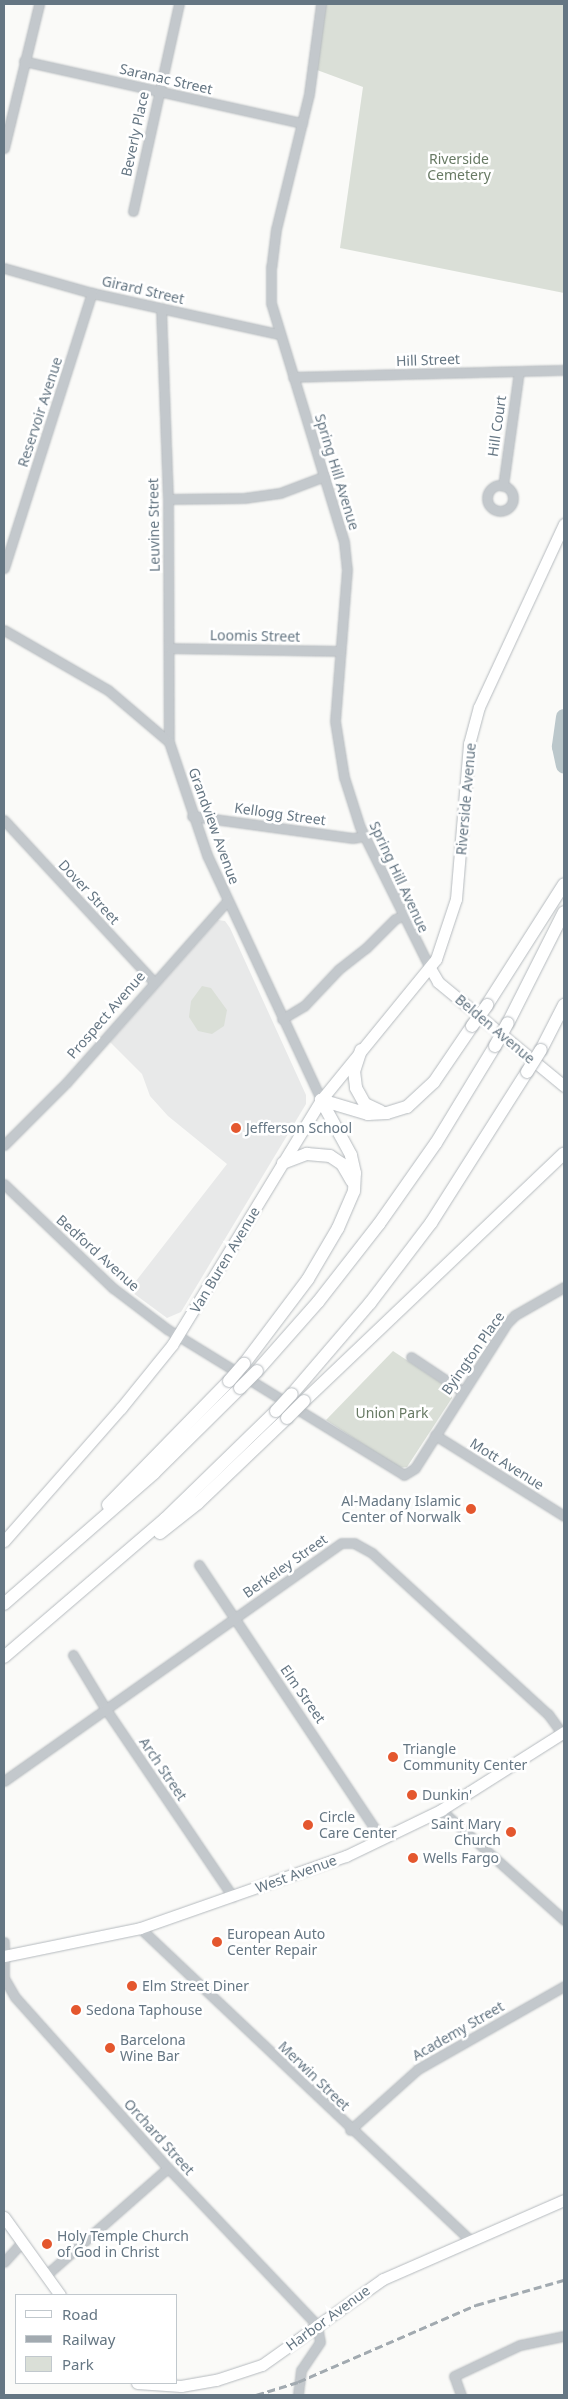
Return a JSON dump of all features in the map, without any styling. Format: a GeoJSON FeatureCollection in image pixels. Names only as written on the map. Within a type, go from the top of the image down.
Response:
{"type":"FeatureCollection","features":[{"type":"Feature","properties":{"kind":"highway"},"geometry":{"type":"LineString","coordinates":[[322,1100],[362,1113],[387,1113],[406,1107],[424,1094],[487,1005],[564,884]]}},
{"type":"Feature","properties":{"kind":"highway"},"geometry":{"type":"LineString","coordinates":[[4,1604],[172,1457],[235,1385],[257,1371],[318,1302],[384,1217],[436,1143],[495,1046],[564,912]]}},
{"type":"Feature","properties":{"kind":"highway"},"geometry":{"type":"LineString","coordinates":[[282,1415],[292,1394],[365,1309],[426,1230],[541,1050],[564,1005]]}},
{"type":"Feature","properties":{"kind":"highway"},"geometry":{"type":"LineString","coordinates":[[361,1050],[354,1076],[358,1094],[370,1108],[387,1113]]}},
{"type":"Feature","properties":{"kind":"highway"},"geometry":{"type":"LineString","coordinates":[[235,1385],[244,1364],[311,1273],[338,1228],[354,1191],[355,1173],[351,1155],[322,1100]]}},
{"type":"Feature","properties":{"kind":"highway"},"geometry":{"type":"LineString","coordinates":[[4,1657],[116,1562],[282,1415],[304,1401],[564,1153]]}},
{"type":"Feature","properties":{"kind":"highway"},"geometry":{"type":"LineString","coordinates":[[283,1163],[307,1154],[330,1156],[346,1168],[354,1191]]}},
{"type":"Feature","properties":{"kind":"main road","name":"Riverside Avenue"},"geometry":{"type":"LineString","coordinates":[[430,968],[443,940],[456,899],[469,744],[479,707],[564,524]]}},
{"type":"Feature","properties":{"kind":"main road","name":"Van Buren Avenue"},"geometry":{"type":"LineString","coordinates":[[4,1541],[121,1408],[178,1336],[322,1100],[430,968]]}},
{"type":"Feature","properties":{"kind":"main road","name":"Belden Avenue"},"geometry":{"type":"LineString","coordinates":[[430,968],[438,982],[564,1086]]}},
{"type":"Feature","properties":{"kind":"main road","name":"West Avenue"},"geometry":{"type":"LineString","coordinates":[[4,1956],[140,1928],[346,1856],[441,1810],[564,1734]]}},
{"type":"Feature","properties":{"kind":"main road","name":"Harbor Avenue"},"geometry":{"type":"LineString","coordinates":[[153,2384],[181,2386],[249,2370],[273,2358],[373,2285],[564,2200]]}},
{"type":"Feature","properties":{"kind":"main road"},"geometry":{"type":"LineString","coordinates":[[4,2216],[59,2294]]}},
{"type":"Feature","properties":{"kind":"street"},"geometry":{"type":"LineString","coordinates":[[4,148],[7,118],[39,4]]}},
{"type":"Feature","properties":{"kind":"street","name":"Beverly Place"},"geometry":{"type":"LineString","coordinates":[[133,211],[158,91],[179,4]]}},
{"type":"Feature","properties":{"kind":"street","name":"Spring Hill Avenue"},"geometry":{"type":"LineString","coordinates":[[321,4],[302,123],[280,209],[271,267],[271,303],[278,334],[338,517],[347,569],[335,721],[344,777],[364,836],[430,968]]}},
{"type":"Feature","properties":{"kind":"street","name":"Saranac Street"},"geometry":{"type":"LineString","coordinates":[[24,61],[302,123]]}},
{"type":"Feature","properties":{"kind":"street","name":"Girard Street"},"geometry":{"type":"LineString","coordinates":[[4,268],[92,293],[278,334]]}},
{"type":"Feature","properties":{"kind":"street","name":"Reservoir Avenue"},"geometry":{"type":"LineString","coordinates":[[4,568],[92,293]]}},
{"type":"Feature","properties":{"kind":"street","name":"Leuvine Street"},"geometry":{"type":"LineString","coordinates":[[161,308],[168,499],[169,742]]}},
{"type":"Feature","properties":{"kind":"street","name":"Hill Street"},"geometry":{"type":"LineString","coordinates":[[293,377],[564,370]]}},
{"type":"Feature","properties":{"kind":"street","name":"Hill Court"},"geometry":{"type":"LineString","coordinates":[[503,486],[519,371]]}},
{"type":"Feature","properties":{"kind":"street"},"geometry":{"type":"LineString","coordinates":[[168,499],[244,498],[280,493],[325,476]]}},
{"type":"Feature","properties":{"kind":"street"},"geometry":{"type":"LineString","coordinates":[[4,630],[108,690],[169,742]]}},
{"type":"Feature","properties":{"kind":"street","name":"Loomis Street"},"geometry":{"type":"LineString","coordinates":[[170,648],[340,651]]}},
{"type":"Feature","properties":{"kind":"street","name":"Grandview Avenue"},"geometry":{"type":"LineString","coordinates":[[169,742],[192,816],[227,901],[322,1100]]}},
{"type":"Feature","properties":{"kind":"street","name":"Kellogg Street"},"geometry":{"type":"LineString","coordinates":[[192,816],[353,838],[364,836]]}},
{"type":"Feature","properties":{"kind":"street","name":"Dover Street"},"geometry":{"type":"LineString","coordinates":[[4,820],[154,981]]}},
{"type":"Feature","properties":{"kind":"street","name":"Prospect Avenue"},"geometry":{"type":"LineString","coordinates":[[4,1145],[67,1082],[154,981],[227,901]]}},
{"type":"Feature","properties":{"kind":"street"},"geometry":{"type":"LineString","coordinates":[[282,1019],[304,1006],[339,969],[366,948],[395,919],[404,915]]}},
{"type":"Feature","properties":{"kind":"street","name":"Bedford Avenue"},"geometry":{"type":"LineString","coordinates":[[4,1184],[113,1288],[178,1336],[404,1475]]}},
{"type":"Feature","properties":{"kind":"street","name":"Byington Place"},"geometry":{"type":"LineString","coordinates":[[404,1475],[415,1468],[462,1391],[511,1319],[564,1287]]}},
{"type":"Feature","properties":{"kind":"street"},"geometry":{"type":"LineString","coordinates":[[410,1357],[462,1391]]}},
{"type":"Feature","properties":{"kind":"street","name":"Mott Avenue"},"geometry":{"type":"LineString","coordinates":[[435,1435],[564,1516]]}},
{"type":"Feature","properties":{"kind":"street","name":"Berkeley Street"},"geometry":{"type":"LineString","coordinates":[[4,1781],[105,1708],[342,1543],[354,1544],[372,1553],[548,1714],[564,1734]]}},
{"type":"Feature","properties":{"kind":"street","name":"Elm Street"},"geometry":{"type":"LineString","coordinates":[[200,1565],[382,1839]]}},
{"type":"Feature","properties":{"kind":"street","name":"Arch Street"},"geometry":{"type":"LineString","coordinates":[[73,1654],[105,1708],[233,1897]]}},
{"type":"Feature","properties":{"kind":"street"},"geometry":{"type":"LineString","coordinates":[[441,1810],[564,1920]]}},
{"type":"Feature","properties":{"kind":"street","name":"Merwin Street"},"geometry":{"type":"LineString","coordinates":[[140,1928],[350,2130],[471,2240]]}},
{"type":"Feature","properties":{"kind":"street","name":"Orchard Street"},"geometry":{"type":"LineString","coordinates":[[4,1942],[4,1978],[15,1997],[168,2168],[317,2326]]}},
{"type":"Feature","properties":{"kind":"street","name":"Academy Street"},"geometry":{"type":"LineString","coordinates":[[350,2130],[418,2069],[564,1986]]}},
{"type":"Feature","properties":{"kind":"street"},"geometry":{"type":"LineString","coordinates":[[46,2275],[168,2168]]}},
{"type":"Feature","properties":{"kind":"street"},"geometry":{"type":"LineString","coordinates":[[4,2262],[22,2242]]}},
{"type":"Feature","properties":{"kind":"street"},"geometry":{"type":"LineString","coordinates":[[298,2395],[301,2370],[320,2342],[317,2326]]}},
{"type":"Feature","properties":{"kind":"street"},"geometry":{"type":"LineString","coordinates":[[461,2395],[454,2376],[520,2346],[564,2336]]}},
{"type":"Feature","properties":{"kind":"shaded area","name":"Jefferson School"},"geometry":{"type":"Polygon","coordinates":[[[218,920],[225,921],[230,928],[306,1095],[306,1104],[181,1312],[167,1318],[129,1290],[227,1164],[168,1116],[150,1096],[142,1074],[110,1042],[218,920]]]}},
{"type":"Feature","properties":{"kind":"green space","name":"Riverside Cemetery"},"geometry":{"type":"Polygon","coordinates":[[[326,4],[564,4],[564,293],[340,248],[363,87],[317,70],[326,4]]]}},
{"type":"Feature","properties":{"kind":"green space"},"geometry":{"type":"Polygon","coordinates":[[[202,986],[211,988],[227,1010],[224,1026],[212,1034],[198,1031],[189,1017],[191,1001],[202,986]]]}},
{"type":"Feature","properties":{"kind":"green space","name":"Union Park"},"geometry":{"type":"Polygon","coordinates":[[[393,1351],[449,1388],[452,1398],[407,1467],[399,1468],[326,1420],[393,1351]]]}},
{"type":"Feature","properties":{"kind":"waterway"},"geometry":{"type":"LineString","coordinates":[[564,717],[560,747],[564,766]]}},
{"type":"Feature","properties":{"kind":"railway"},"geometry":{"type":"LineString","coordinates":[[256,2395],[298,2382],[476,2305],[564,2280]]}},
{"type":"Feature","properties":{"kind":"place","name":"Jefferson School"},"geometry":{"type":"Point","coordinates":[236,1128]}},
{"type":"Feature","properties":{"kind":"place","name":"Al-Madany Islamic Center of Norwalk"},"geometry":{"type":"Point","coordinates":[471,1509]}},
{"type":"Feature","properties":{"kind":"place","name":"Triangle Community Center"},"geometry":{"type":"Point","coordinates":[393,1757]}},
{"type":"Feature","properties":{"kind":"place","name":"Dunkin'"},"geometry":{"type":"Point","coordinates":[412,1795]}},
{"type":"Feature","properties":{"kind":"place","name":"Circle Care Center"},"geometry":{"type":"Point","coordinates":[308,1825]}},
{"type":"Feature","properties":{"kind":"place","name":"Saint Mary Church"},"geometry":{"type":"Point","coordinates":[511,1832]}},
{"type":"Feature","properties":{"kind":"place","name":"Wells Fargo"},"geometry":{"type":"Point","coordinates":[413,1858]}},
{"type":"Feature","properties":{"kind":"place","name":"European Auto Center Repair"},"geometry":{"type":"Point","coordinates":[217,1942]}},
{"type":"Feature","properties":{"kind":"place","name":"Elm Street Diner"},"geometry":{"type":"Point","coordinates":[132,1986]}},
{"type":"Feature","properties":{"kind":"place","name":"Sedona Taphouse"},"geometry":{"type":"Point","coordinates":[76,2010]}},
{"type":"Feature","properties":{"kind":"place","name":"Barcelona Wine Bar"},"geometry":{"type":"Point","coordinates":[110,2048]}},
{"type":"Feature","properties":{"kind":"place","name":"Holy Temple Church of God in Christ"},"geometry":{"type":"Point","coordinates":[47,2244]}}]}
